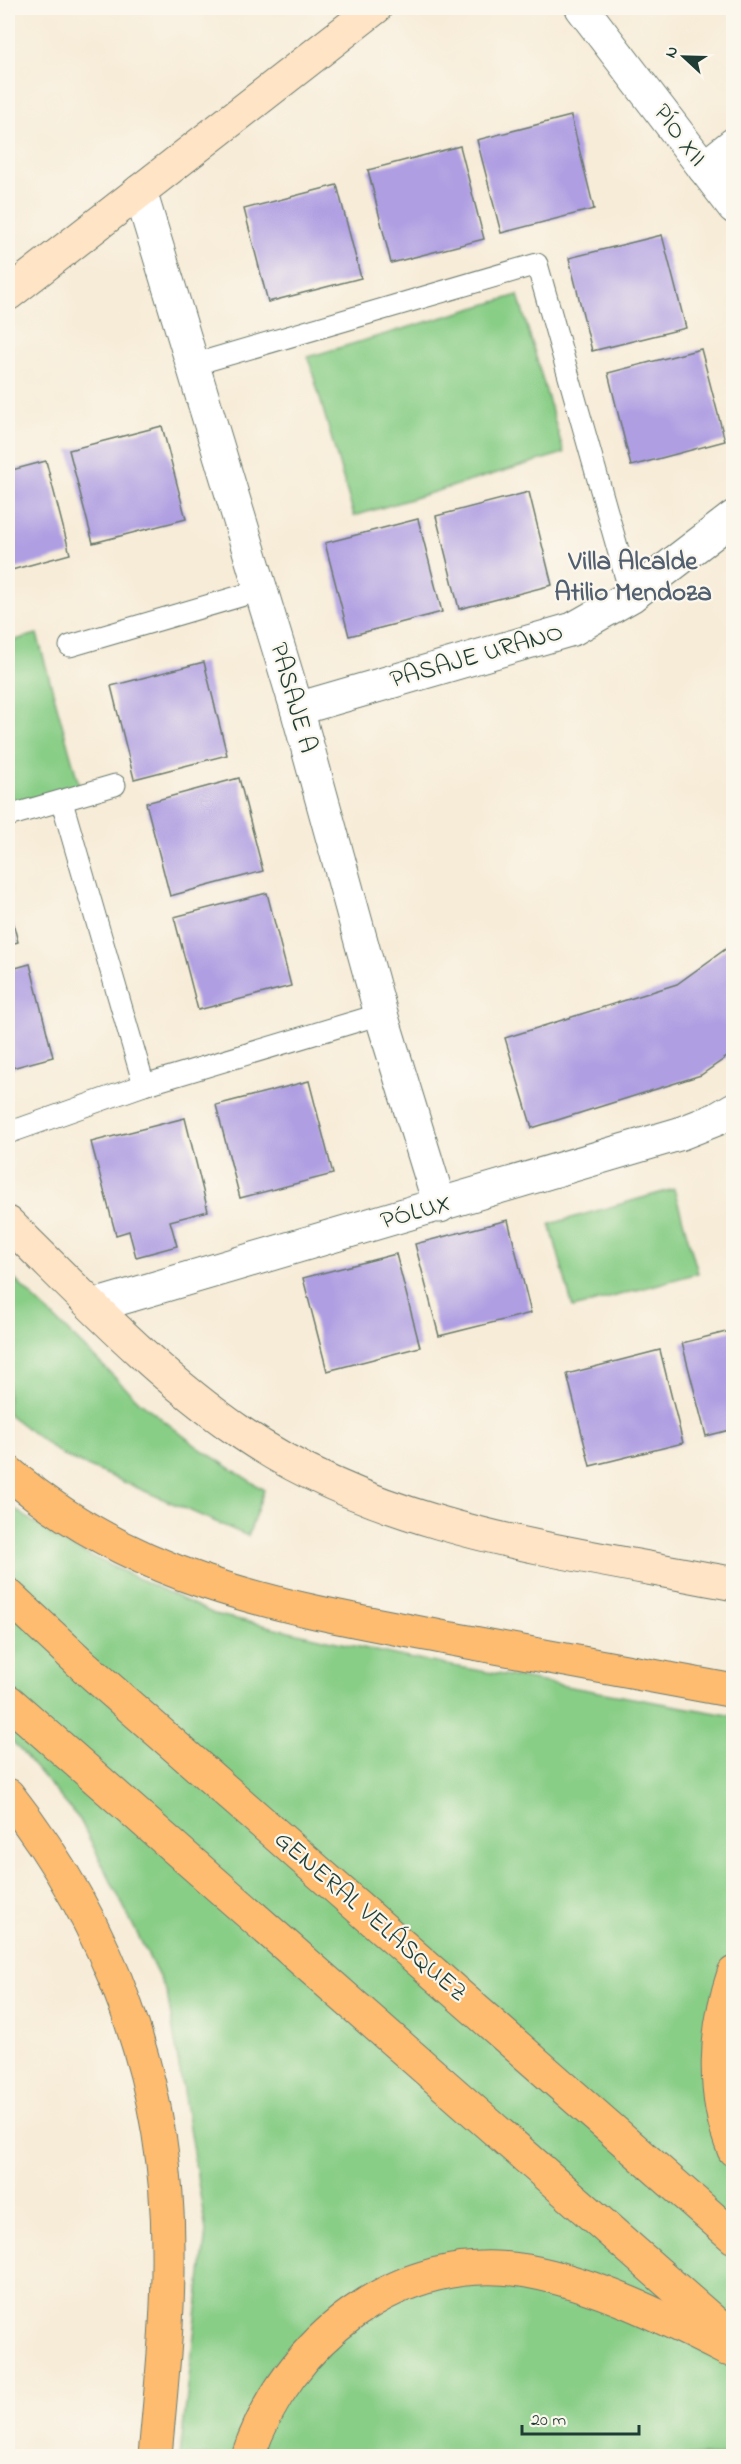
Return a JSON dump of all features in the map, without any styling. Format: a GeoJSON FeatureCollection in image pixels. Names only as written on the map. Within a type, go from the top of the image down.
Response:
{"type":"FeatureCollection","features":[{"type":"Feature","properties":{"kind":"highway"},"geometry":{"type":"LineString","coordinates":[[8,1472],[53,1507],[112,1543],[175,1572],[241,1595],[318,1613],[734,1691]]}},
{"type":"Feature","properties":{"kind":"highway","name":"GENERAL VELÁSQUEZ"},"geometry":{"type":"LineString","coordinates":[[8,1595],[85,1667],[734,2237]]}},
{"type":"Feature","properties":{"kind":"highway"},"geometry":{"type":"LineString","coordinates":[[8,1701],[734,2340]]}},
{"type":"Feature","properties":{"kind":"highway"},"geometry":{"type":"LineString","coordinates":[[8,1795],[60,1867],[107,1954],[141,2048],[152,2094],[166,2188],[168,2247],[165,2329],[155,2457]]}},
{"type":"Feature","properties":{"kind":"highway"},"geometry":{"type":"LineString","coordinates":[[734,1973],[723,2009],[718,2044],[718,2078],[723,2112],[734,2150]]}},
{"type":"Feature","properties":{"kind":"highway"},"geometry":{"type":"LineString","coordinates":[[248,2457],[256,2430],[289,2373],[333,2326],[359,2306],[388,2290],[419,2279],[488,2268],[525,2271],[561,2279],[606,2293],[734,2353]]}},
{"type":"Feature","properties":{"kind":"street"},"geometry":{"type":"LineString","coordinates":[[8,294],[375,8]]}},
{"type":"Feature","properties":{"kind":"street","name":"PÍO XII"},"geometry":{"type":"LineString","coordinates":[[582,8],[734,207]]}},
{"type":"Feature","properties":{"kind":"street"},"geometry":{"type":"LineString","coordinates":[[704,168],[734,144]]}},
{"type":"Feature","properties":{"kind":"street","name":"PASAJE A"},"geometry":{"type":"LineString","coordinates":[[140,191],[297,710],[381,1014],[440,1206]]}},
{"type":"Feature","properties":{"kind":"street","name":"PASAJE URANO"},"geometry":{"type":"LineString","coordinates":[[297,710],[546,639],[597,618],[631,596],[734,517]]}},
{"type":"Feature","properties":{"kind":"street","name":"PÓLUX"},"geometry":{"type":"LineString","coordinates":[[94,1306],[679,1134],[717,1119],[734,1108]]}},
{"type":"Feature","properties":{"kind":"street"},"geometry":{"type":"LineString","coordinates":[[8,1223],[144,1356],[198,1401],[241,1433],[335,1485],[436,1523],[734,1584]]}},
{"type":"Feature","properties":{"kind":"lane"},"geometry":{"type":"LineString","coordinates":[[192,365],[537,264],[631,596]]}},
{"type":"Feature","properties":{"kind":"lane"},"geometry":{"type":"LineString","coordinates":[[70,646],[261,590]]}},
{"type":"Feature","properties":{"kind":"lane"},"geometry":{"type":"LineString","coordinates":[[8,816],[115,785]]}},
{"type":"Feature","properties":{"kind":"lane"},"geometry":{"type":"LineString","coordinates":[[62,802],[144,1085]]}},
{"type":"Feature","properties":{"kind":"lane"},"geometry":{"type":"LineString","coordinates":[[8,1133],[144,1085],[381,1014]]}},
{"type":"Feature","properties":{"kind":"green space"},"geometry":{"type":"Polygon","coordinates":[[[518,295],[564,453],[354,516],[308,357],[518,295]]]}},
{"type":"Feature","properties":{"kind":"green space"},"geometry":{"type":"Polygon","coordinates":[[[37,634],[79,785],[8,805],[8,642],[37,634]]]}},
{"type":"Feature","properties":{"kind":"green space"},"geometry":{"type":"Polygon","coordinates":[[[674,1189],[698,1273],[573,1308],[550,1224],[674,1189]]]}},
{"type":"Feature","properties":{"kind":"green space"},"geometry":{"type":"Polygon","coordinates":[[[8,1273],[139,1401],[199,1448],[264,1490],[248,1536],[62,1455],[8,1414],[8,1273]]]}},
{"type":"Feature","properties":{"kind":"green space"},"geometry":{"type":"Polygon","coordinates":[[[8,1504],[63,1543],[214,1614],[403,1657],[733,1716],[733,2456],[180,2456],[206,2231],[167,1993],[80,1820],[8,1736],[8,1504]]]}},
{"type":"Feature","properties":{"kind":"building"},"geometry":{"type":"Polygon","coordinates":[[[571,116],[594,209],[501,233],[477,140],[571,116]]]}},
{"type":"Feature","properties":{"kind":"building"},"geometry":{"type":"Polygon","coordinates":[[[460,146],[484,239],[391,263],[368,170],[460,146]]]}},
{"type":"Feature","properties":{"kind":"building"},"geometry":{"type":"Polygon","coordinates":[[[337,185],[361,278],[268,302],[244,209],[337,185]]]}},
{"type":"Feature","properties":{"kind":"building"},"geometry":{"type":"Polygon","coordinates":[[[662,235],[686,328],[592,351],[569,258],[662,235]]]}},
{"type":"Feature","properties":{"kind":"building"},"geometry":{"type":"Polygon","coordinates":[[[701,349],[725,441],[631,466],[608,373],[701,349]]]}},
{"type":"Feature","properties":{"kind":"building"},"geometry":{"type":"Polygon","coordinates":[[[162,426],[186,519],[93,543],[69,450],[162,426]]]}},
{"type":"Feature","properties":{"kind":"building"},"geometry":{"type":"Polygon","coordinates":[[[46,461],[70,554],[8,571],[8,471],[46,461]]]}},
{"type":"Feature","properties":{"kind":"building"},"geometry":{"type":"Polygon","coordinates":[[[529,492],[552,585],[459,609],[436,516],[529,492]]]}},
{"type":"Feature","properties":{"kind":"building"},"geometry":{"type":"Polygon","coordinates":[[[418,519],[442,612],[349,636],[325,543],[418,519]]]}},
{"type":"Feature","properties":{"kind":"building"},"geometry":{"type":"Polygon","coordinates":[[[204,662],[227,755],[134,779],[111,686],[204,662]]]}},
{"type":"Feature","properties":{"kind":"building"},"geometry":{"type":"Polygon","coordinates":[[[239,778],[263,871],[170,896],[146,803],[239,778]]]}},
{"type":"Feature","properties":{"kind":"building"},"geometry":{"type":"Polygon","coordinates":[[[267,893],[291,986],[198,1010],[174,917],[267,893]]]}},
{"type":"Feature","properties":{"kind":"building"},"geometry":{"type":"Polygon","coordinates":[[[8,903],[18,942],[8,945],[8,903]]]}},
{"type":"Feature","properties":{"kind":"building"},"geometry":{"type":"Polygon","coordinates":[[[734,943],[734,1052],[701,1075],[532,1128],[505,1038],[677,984],[734,943]]]}},
{"type":"Feature","properties":{"kind":"building"},"geometry":{"type":"Polygon","coordinates":[[[30,964],[53,1057],[8,1069],[8,970],[30,964]]]}},
{"type":"Feature","properties":{"kind":"building"},"geometry":{"type":"Polygon","coordinates":[[[309,1081],[333,1174],[240,1198],[216,1105],[309,1081]]]}},
{"type":"Feature","properties":{"kind":"building"},"geometry":{"type":"Polygon","coordinates":[[[185,1118],[208,1211],[170,1221],[177,1246],[136,1257],[129,1231],[116,1235],[91,1142],[185,1118]]]}},
{"type":"Feature","properties":{"kind":"building"},"geometry":{"type":"Polygon","coordinates":[[[508,1220],[531,1313],[439,1336],[415,1244],[508,1220]]]}},
{"type":"Feature","properties":{"kind":"building"},"geometry":{"type":"Polygon","coordinates":[[[396,1254],[420,1347],[327,1371],[303,1278],[396,1254]]]}},
{"type":"Feature","properties":{"kind":"building"},"geometry":{"type":"Polygon","coordinates":[[[734,1330],[734,1429],[706,1436],[682,1343],[734,1330]]]}},
{"type":"Feature","properties":{"kind":"building"},"geometry":{"type":"Polygon","coordinates":[[[660,1350],[683,1443],[590,1466],[567,1374],[660,1350]]]}},
{"type":"Feature","properties":{"kind":"district","name":"Villa Alcalde Atilio Mendoza"},"geometry":{"type":"Point","coordinates":[633,578]}}]}
